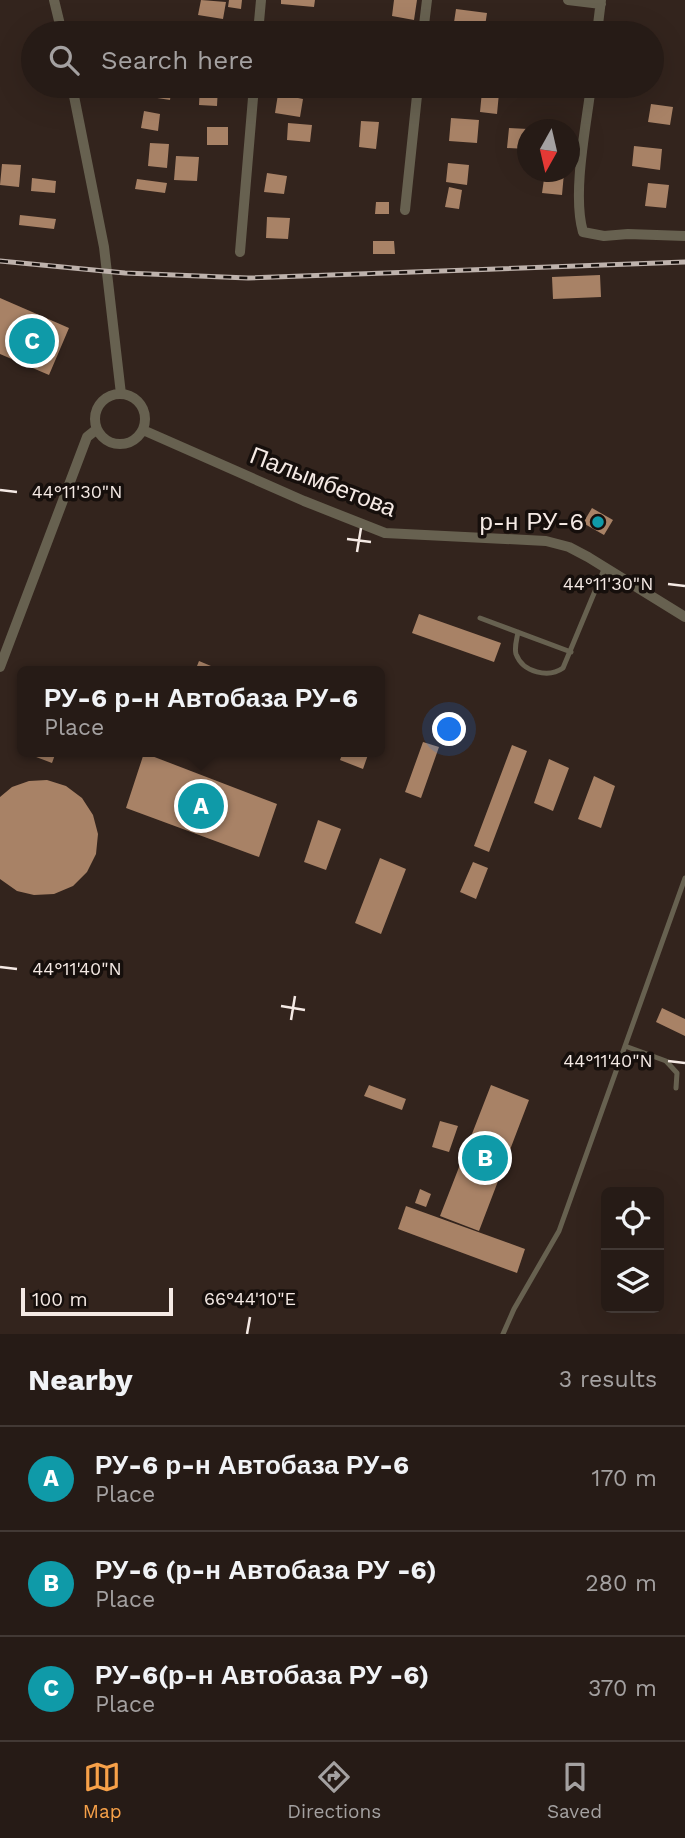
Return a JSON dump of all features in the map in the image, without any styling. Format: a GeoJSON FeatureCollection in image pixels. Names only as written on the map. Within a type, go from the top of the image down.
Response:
{"type":"FeatureCollection","features":[{"type":"Feature","properties":{"kind":"street"},"geometry":{"type":"LineString","coordinates":[[54,0],[59,21]]}},
{"type":"Feature","properties":{"kind":"street"},"geometry":{"type":"LineString","coordinates":[[259,21],[261,0]]}},
{"type":"Feature","properties":{"kind":"street"},"geometry":{"type":"LineString","coordinates":[[425,21],[427,0]]}},
{"type":"Feature","properties":{"kind":"street"},"geometry":{"type":"LineString","coordinates":[[568,0],[601,2],[599,21]]}},
{"type":"Feature","properties":{"kind":"street"},"geometry":{"type":"LineString","coordinates":[[74,98],[104,247],[121,394]]}},
{"type":"Feature","properties":{"kind":"street"},"geometry":{"type":"LineString","coordinates":[[240,252],[253,98]]}},
{"type":"Feature","properties":{"kind":"street"},"geometry":{"type":"LineString","coordinates":[[405,210],[417,98]]}},
{"type":"Feature","properties":{"kind":"street"},"geometry":{"type":"LineString","coordinates":[[590,98],[580,185],[580,223],[583,233],[604,236],[685,236]]}},
{"type":"Feature","properties":{"kind":"street"},"geometry":{"type":"LineString","coordinates":[[121,394],[129,396],[142,406],[145,422],[143,430],[131,441],[115,444],[108,441],[97,429],[96,412],[105,399],[121,394]]}},
{"type":"Feature","properties":{"kind":"street"},"geometry":{"type":"LineString","coordinates":[[0,667],[87,437],[97,429]]}},
{"type":"Feature","properties":{"kind":"street","name":"Палымбетова"},"geometry":{"type":"LineString","coordinates":[[143,430],[304,501],[385,533],[546,541],[569,547],[685,617]]}},
{"type":"Feature","properties":{"kind":"lane"},"geometry":{"type":"LineString","coordinates":[[518,632],[517,655],[529,669],[547,674],[556,673],[563,668],[605,568]]}},
{"type":"Feature","properties":{"kind":"lane"},"geometry":{"type":"LineString","coordinates":[[480,618],[571,652]]}},
{"type":"Feature","properties":{"kind":"lane"},"geometry":{"type":"LineString","coordinates":[[503,1334],[514,1309],[559,1231],[685,878]]}},
{"type":"Feature","properties":{"kind":"lane"},"geometry":{"type":"LineString","coordinates":[[625,1046],[671,1064],[677,1073],[676,1088]]}},
{"type":"Feature","properties":{"kind":"building"},"geometry":{"type":"Polygon","coordinates":[[[201,0],[226,2],[223,19],[198,15],[201,0]]]}},
{"type":"Feature","properties":{"kind":"building"},"geometry":{"type":"Polygon","coordinates":[[[229,0],[242,0],[241,9],[228,7],[229,0]]]}},
{"type":"Feature","properties":{"kind":"building"},"geometry":{"type":"Polygon","coordinates":[[[281,0],[315,0],[314,7],[281,4],[281,0]]]}},
{"type":"Feature","properties":{"kind":"building"},"geometry":{"type":"Polygon","coordinates":[[[394,0],[417,0],[414,20],[392,16],[394,0]]]}},
{"type":"Feature","properties":{"kind":"building"},"geometry":{"type":"Polygon","coordinates":[[[456,9],[487,13],[486,21],[454,21],[456,9]]]}},
{"type":"Feature","properties":{"kind":"building"},"geometry":{"type":"Polygon","coordinates":[[[199,98],[217,98],[217,106],[199,105],[199,98]]]}},
{"type":"Feature","properties":{"kind":"building"},"geometry":{"type":"Polygon","coordinates":[[[277,98],[303,99],[300,117],[275,113],[277,98]]]}},
{"type":"Feature","properties":{"kind":"building"},"geometry":{"type":"Polygon","coordinates":[[[481,98],[499,98],[497,114],[480,112],[481,98]]]}},
{"type":"Feature","properties":{"kind":"building"},"geometry":{"type":"Polygon","coordinates":[[[651,104],[673,107],[670,125],[648,122],[651,104]]]}},
{"type":"Feature","properties":{"kind":"building"},"geometry":{"type":"Polygon","coordinates":[[[144,111],[160,114],[158,131],[141,128],[144,111]]]}},
{"type":"Feature","properties":{"kind":"building"},"geometry":{"type":"Polygon","coordinates":[[[451,118],[479,120],[477,143],[449,141],[451,118]]]}},
{"type":"Feature","properties":{"kind":"building"},"geometry":{"type":"Polygon","coordinates":[[[361,121],[379,122],[376,149],[359,147],[361,121]]]}},
{"type":"Feature","properties":{"kind":"building"},"geometry":{"type":"Polygon","coordinates":[[[288,123],[312,125],[310,142],[287,140],[288,123]]]}},
{"type":"Feature","properties":{"kind":"building"},"geometry":{"type":"Polygon","coordinates":[[[207,127],[228,127],[228,145],[207,145],[207,127]]]}},
{"type":"Feature","properties":{"kind":"building"},"geometry":{"type":"Polygon","coordinates":[[[509,128],[517,128],[517,148],[507,148],[509,128]]]}},
{"type":"Feature","properties":{"kind":"building"},"geometry":{"type":"Polygon","coordinates":[[[150,143],[169,144],[167,168],[148,166],[150,143]]]}},
{"type":"Feature","properties":{"kind":"building"},"geometry":{"type":"Polygon","coordinates":[[[634,146],[662,149],[660,170],[632,166],[634,146]]]}},
{"type":"Feature","properties":{"kind":"building"},"geometry":{"type":"Polygon","coordinates":[[[176,156],[199,157],[197,181],[174,180],[176,156]]]}},
{"type":"Feature","properties":{"kind":"building"},"geometry":{"type":"Polygon","coordinates":[[[448,163],[469,165],[467,185],[446,182],[448,163]]]}},
{"type":"Feature","properties":{"kind":"building"},"geometry":{"type":"Polygon","coordinates":[[[2,164],[21,165],[19,187],[0,185],[2,164]]]}},
{"type":"Feature","properties":{"kind":"building"},"geometry":{"type":"Polygon","coordinates":[[[267,173],[287,176],[284,194],[264,192],[267,173]]]}},
{"type":"Feature","properties":{"kind":"building"},"geometry":{"type":"Polygon","coordinates":[[[32,178],[56,181],[55,193],[31,191],[32,178]]]}},
{"type":"Feature","properties":{"kind":"building"},"geometry":{"type":"Polygon","coordinates":[[[137,179],[167,183],[165,193],[135,189],[137,179]]]}},
{"type":"Feature","properties":{"kind":"building"},"geometry":{"type":"Polygon","coordinates":[[[544,182],[563,182],[562,195],[542,193],[544,182]]]}},
{"type":"Feature","properties":{"kind":"building"},"geometry":{"type":"Polygon","coordinates":[[[648,183],[669,185],[666,208],[645,206],[648,183]]]}},
{"type":"Feature","properties":{"kind":"building"},"geometry":{"type":"Polygon","coordinates":[[[449,187],[462,190],[459,209],[445,207],[449,187]]]}},
{"type":"Feature","properties":{"kind":"building"},"geometry":{"type":"Polygon","coordinates":[[[376,202],[389,202],[389,214],[375,214],[376,202]]]}},
{"type":"Feature","properties":{"kind":"building"},"geometry":{"type":"Polygon","coordinates":[[[20,215],[56,219],[54,229],[19,225],[20,215]]]}},
{"type":"Feature","properties":{"kind":"building"},"geometry":{"type":"Polygon","coordinates":[[[267,217],[290,218],[288,239],[266,238],[267,217]]]}},
{"type":"Feature","properties":{"kind":"building"},"geometry":{"type":"Polygon","coordinates":[[[373,241],[394,241],[395,254],[373,254],[373,241]]]}},
{"type":"Feature","properties":{"kind":"building"},"geometry":{"type":"Polygon","coordinates":[[[600,275],[601,297],[553,299],[552,277],[600,275]]]}},
{"type":"Feature","properties":{"kind":"building"},"geometry":{"type":"Polygon","coordinates":[[[0,298],[69,328],[49,375],[0,354],[0,298]]]}},
{"type":"Feature","properties":{"kind":"building","name":"р-н РУ-6"},"geometry":{"type":"Polygon","coordinates":[[[592,508],[613,520],[604,535],[583,523],[592,508]]]}},
{"type":"Feature","properties":{"kind":"building"},"geometry":{"type":"Polygon","coordinates":[[[419,614],[501,643],[494,662],[412,633],[419,614]]]}},
{"type":"Feature","properties":{"kind":"building"},"geometry":{"type":"Polygon","coordinates":[[[199,661],[211,666],[197,666],[199,661]]]}},
{"type":"Feature","properties":{"kind":"building"},"geometry":{"type":"Polygon","coordinates":[[[423,742],[439,747],[421,798],[405,792],[423,742]]]}},
{"type":"Feature","properties":{"kind":"building"},"geometry":{"type":"Polygon","coordinates":[[[512,745],[527,751],[489,852],[474,846],[512,745]]]}},
{"type":"Feature","properties":{"kind":"building"},"geometry":{"type":"Polygon","coordinates":[[[36,757],[54,757],[52,763],[36,757]]]}},
{"type":"Feature","properties":{"kind":"building"},"geometry":{"type":"Polygon","coordinates":[[[143,757],[154,757],[277,804],[259,857],[126,808],[143,757]]]}},
{"type":"Feature","properties":{"kind":"building"},"geometry":{"type":"Polygon","coordinates":[[[341,757],[367,757],[363,769],[340,760],[341,757]]]}},
{"type":"Feature","properties":{"kind":"building"},"geometry":{"type":"Polygon","coordinates":[[[549,759],[569,768],[553,811],[534,803],[549,759]]]}},
{"type":"Feature","properties":{"kind":"building"},"geometry":{"type":"Polygon","coordinates":[[[594,776],[615,786],[601,828],[578,819],[594,776]]]}},
{"type":"Feature","properties":{"kind":"building"},"geometry":{"type":"Polygon","coordinates":[[[47,780],[66,786],[82,798],[93,815],[98,834],[96,854],[87,872],[73,886],[54,894],[34,895],[17,891],[0,879],[0,797],[12,787],[29,781],[47,780]]]}},
{"type":"Feature","properties":{"kind":"building"},"geometry":{"type":"Polygon","coordinates":[[[318,820],[341,829],[326,870],[304,862],[318,820]]]}},
{"type":"Feature","properties":{"kind":"building"},"geometry":{"type":"Polygon","coordinates":[[[380,858],[406,869],[381,934],[355,923],[380,858]]]}},
{"type":"Feature","properties":{"kind":"building"},"geometry":{"type":"Polygon","coordinates":[[[473,862],[488,868],[476,899],[460,892],[473,862]]]}},
{"type":"Feature","properties":{"kind":"building"},"geometry":{"type":"Polygon","coordinates":[[[662,1008],[685,1019],[685,1036],[656,1022],[662,1008]]]}},
{"type":"Feature","properties":{"kind":"building"},"geometry":{"type":"Polygon","coordinates":[[[369,1085],[406,1099],[402,1110],[364,1096],[369,1085]]]}},
{"type":"Feature","properties":{"kind":"building"},"geometry":{"type":"Polygon","coordinates":[[[491,1085],[529,1100],[479,1231],[440,1216],[491,1085]]]}},
{"type":"Feature","properties":{"kind":"building"},"geometry":{"type":"Polygon","coordinates":[[[440,1121],[458,1126],[449,1152],[432,1147],[440,1121]]]}},
{"type":"Feature","properties":{"kind":"building"},"geometry":{"type":"Polygon","coordinates":[[[420,1189],[431,1194],[426,1207],[415,1203],[420,1189]]]}},
{"type":"Feature","properties":{"kind":"building"},"geometry":{"type":"Polygon","coordinates":[[[406,1206],[525,1249],[517,1273],[398,1229],[406,1206]]]}},
{"type":"Feature","properties":{"kind":"railway"},"geometry":{"type":"LineString","coordinates":[[0,261],[125,273],[248,278],[685,262]]}},
{"type":"Feature","properties":{"kind":"place","name":"РУ-6(р-н Автобаза РУ -6)"},"geometry":{"type":"Point","coordinates":[32,341]}},
{"type":"Feature","properties":{"kind":"place","name":"р-н РУ-6"},"geometry":{"type":"Point","coordinates":[598,522]}},
{"type":"Feature","properties":{"kind":"place","name":"РУ-6 р-н Автобаза РУ-6"},"geometry":{"type":"Point","coordinates":[201,806]}},
{"type":"Feature","properties":{"kind":"place","name":"РУ-6 (р-н Автобаза РУ -6)"},"geometry":{"type":"Point","coordinates":[485,1158]}}]}
